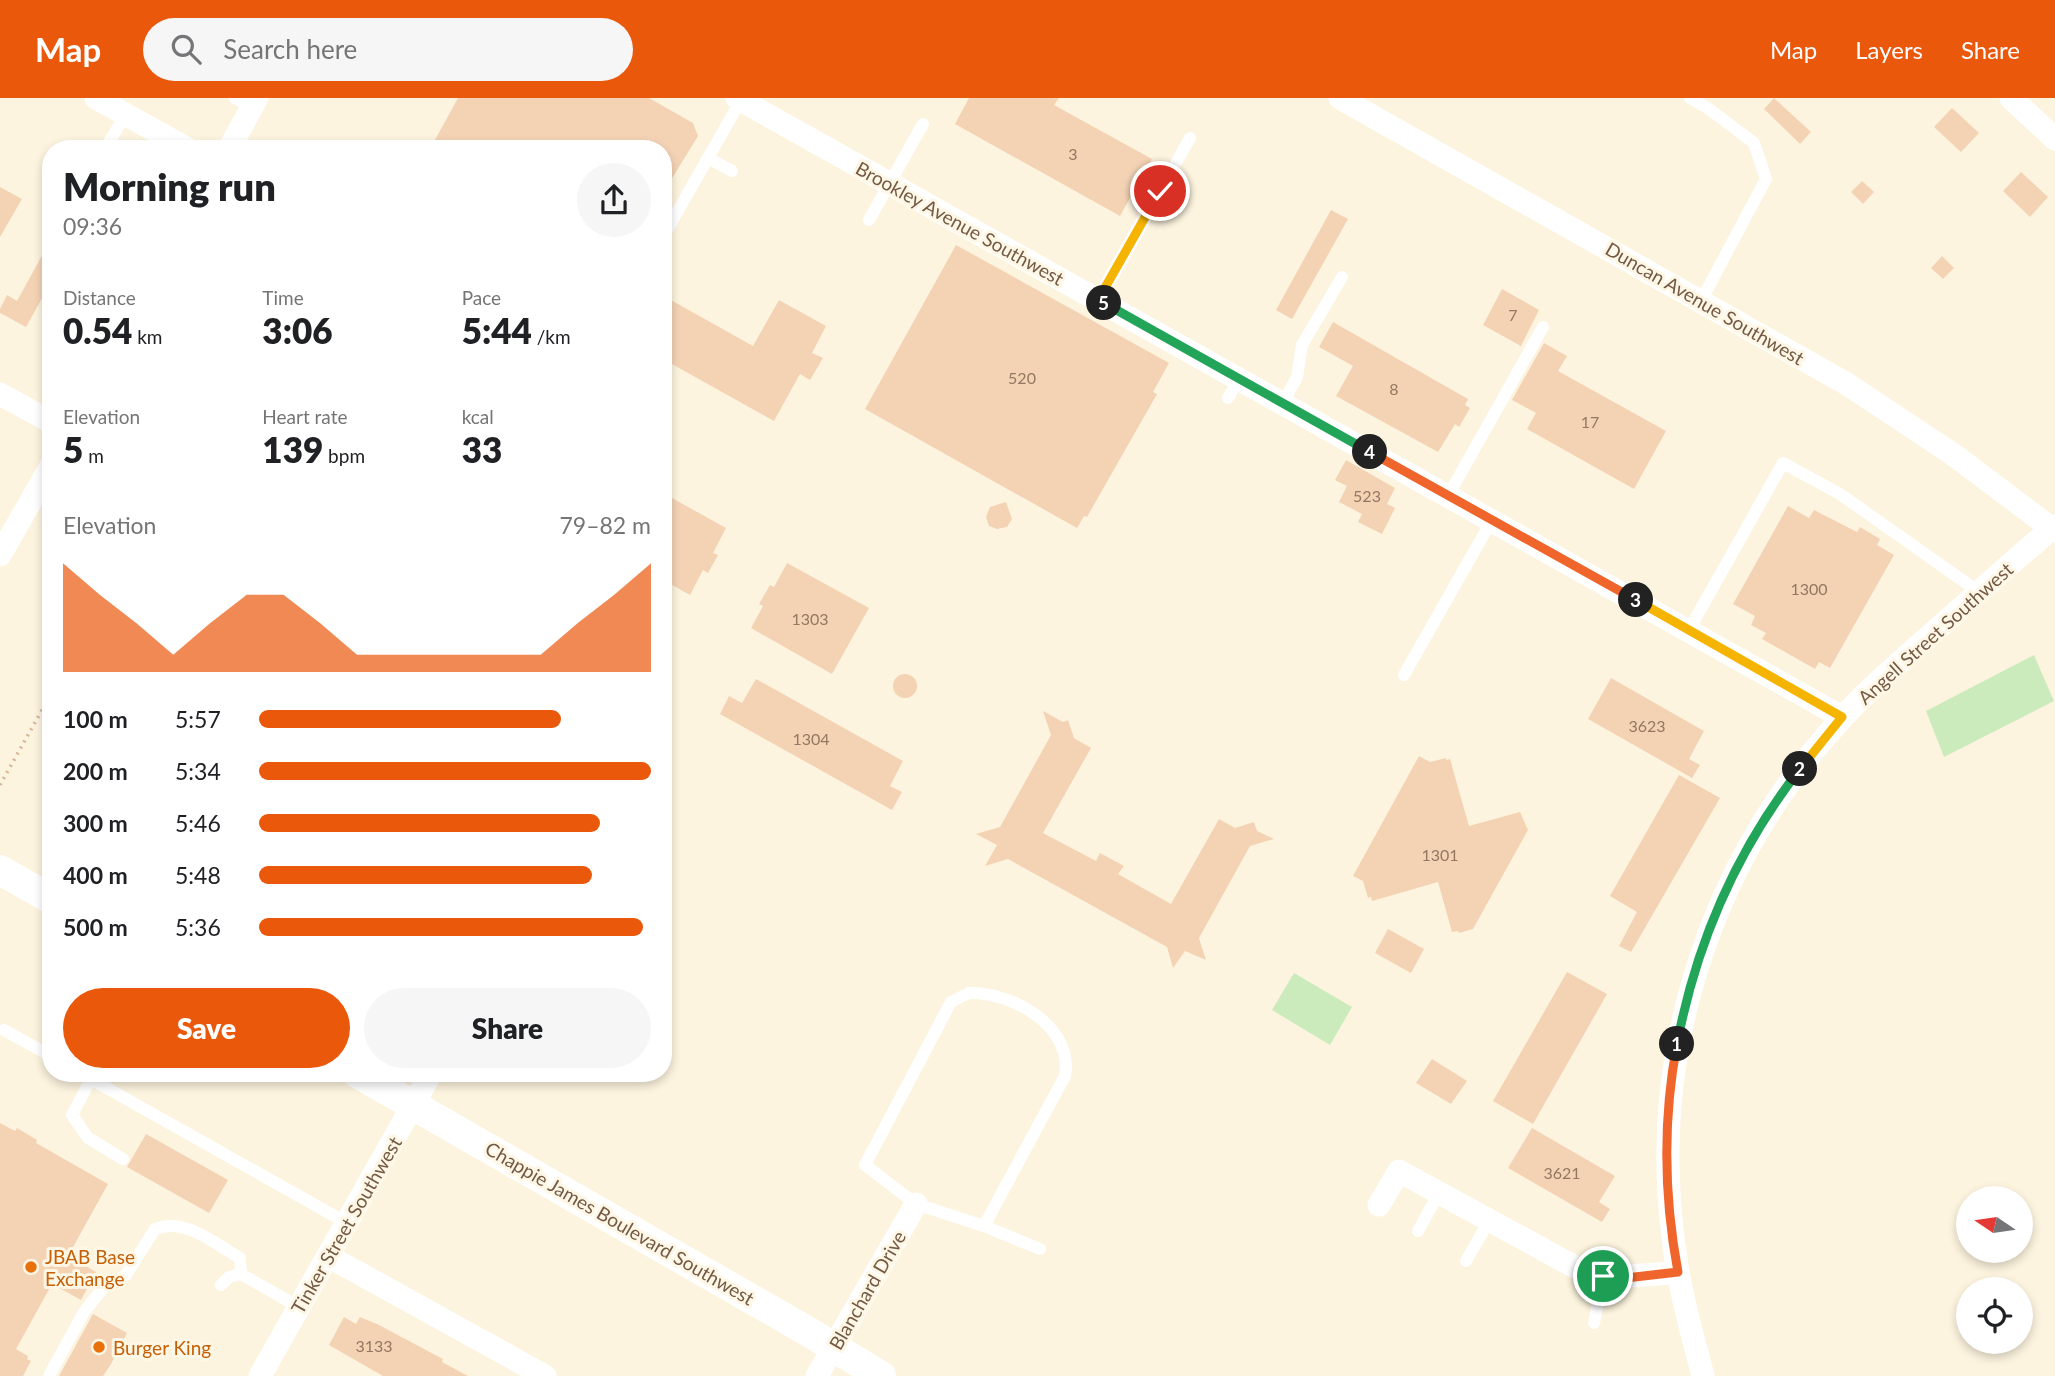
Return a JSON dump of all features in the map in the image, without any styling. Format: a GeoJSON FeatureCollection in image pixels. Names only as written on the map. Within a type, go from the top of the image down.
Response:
{"type":"FeatureCollection","features":[{"type":"Feature","properties":{"kind":"street"},"geometry":{"type":"LineString","coordinates":[[96,98],[172,140]]}},
{"type":"Feature","properties":{"kind":"street","name":"Duncan Avenue Southwest"},"geometry":{"type":"LineString","coordinates":[[1340,98],[1701,301],[1879,405],[1983,475],[2054,528]]}},
{"type":"Feature","properties":{"kind":"street"},"geometry":{"type":"LineString","coordinates":[[2011,98],[2055,139]]}},
{"type":"Feature","properties":{"kind":"street","name":"Brookley Avenue Southwest"},"geometry":{"type":"LineString","coordinates":[[739,99],[1098,300],[1234,388],[1283,403],[1842,717]]}},
{"type":"Feature","properties":{"kind":"street"},"geometry":{"type":"LineString","coordinates":[[233,140],[248,101]]}},
{"type":"Feature","properties":{"kind":"street"},"geometry":{"type":"LineString","coordinates":[[0,394],[42,417]]}},
{"type":"Feature","properties":{"kind":"street"},"geometry":{"type":"LineString","coordinates":[[0,555],[42,482]]}},
{"type":"Feature","properties":{"kind":"street","name":"Angell Street Southwest"},"geometry":{"type":"LineString","coordinates":[[1703,1376],[1678,1272],[1668,1182],[1669,1117],[1676,1049],[1696,968],[1710,925],[1739,862],[1762,822],[1789,783],[1842,717],[1979,592],[2054,528]]}},
{"type":"Feature","properties":{"kind":"street"},"geometry":{"type":"LineString","coordinates":[[0,870],[42,894]]}},
{"type":"Feature","properties":{"kind":"street","name":"Chappie James Boulevard Southwest"},"geometry":{"type":"LineString","coordinates":[[373,1082],[834,1346],[881,1376]]}},
{"type":"Feature","properties":{"kind":"street","name":"Tinker Street Southwest"},"geometry":{"type":"LineString","coordinates":[[260,1376],[426,1082]]}},
{"type":"Feature","properties":{"kind":"street"},"geometry":{"type":"LineString","coordinates":[[1379,1205],[1399,1171],[1575,1268],[1603,1276],[1626,1278],[1678,1272]]}},
{"type":"Feature","properties":{"kind":"street","name":"Blanchard Drive"},"geometry":{"type":"LineString","coordinates":[[817,1376],[916,1204]]}},
{"type":"Feature","properties":{"kind":"street"},"geometry":{"type":"LineString","coordinates":[[328,1256],[519,1370],[545,1376]]}},
{"type":"Feature","properties":{"kind":"lane"},"geometry":{"type":"LineString","coordinates":[[1690,98],[1754,143],[1766,179],[1701,301]]}},
{"type":"Feature","properties":{"kind":"lane"},"geometry":{"type":"LineString","coordinates":[[672,221],[739,99]]}},
{"type":"Feature","properties":{"kind":"lane"},"geometry":{"type":"LineString","coordinates":[[110,140],[126,114]]}},
{"type":"Feature","properties":{"kind":"lane"},"geometry":{"type":"LineString","coordinates":[[869,220],[923,124]]}},
{"type":"Feature","properties":{"kind":"lane"},"geometry":{"type":"LineString","coordinates":[[1098,300],[1190,138]]}},
{"type":"Feature","properties":{"kind":"lane"},"geometry":{"type":"LineString","coordinates":[[708,158],[732,172]]}},
{"type":"Feature","properties":{"kind":"lane"},"geometry":{"type":"LineString","coordinates":[[1283,403],[1297,377],[1302,345],[1342,277]]}},
{"type":"Feature","properties":{"kind":"lane"},"geometry":{"type":"LineString","coordinates":[[1448,496],[1543,327]]}},
{"type":"Feature","properties":{"kind":"lane"},"geometry":{"type":"LineString","coordinates":[[1689,630],[1783,463],[1840,494],[1979,592]]}},
{"type":"Feature","properties":{"kind":"lane"},"geometry":{"type":"LineString","coordinates":[[1404,675],[1492,520]]}},
{"type":"Feature","properties":{"kind":"lane"},"geometry":{"type":"LineString","coordinates":[[984,1226],[1065,1076],[1068,1063],[1064,1046],[1055,1032],[1042,1020],[995,996],[969,993],[951,1002],[865,1165],[916,1204],[1040,1248]]}},
{"type":"Feature","properties":{"kind":"lane"},"geometry":{"type":"LineString","coordinates":[[4,1030],[42,1051]]}},
{"type":"Feature","properties":{"kind":"lane"},"geometry":{"type":"LineString","coordinates":[[84,1082],[72,1115],[88,1138],[123,1159]]}},
{"type":"Feature","properties":{"kind":"lane"},"geometry":{"type":"LineString","coordinates":[[97,1082],[347,1223]]}},
{"type":"Feature","properties":{"kind":"lane"},"geometry":{"type":"LineString","coordinates":[[1418,1231],[1439,1193]]}},
{"type":"Feature","properties":{"kind":"lane"},"geometry":{"type":"LineString","coordinates":[[1466,1261],[1489,1221]]}},
{"type":"Feature","properties":{"kind":"lane"},"geometry":{"type":"LineString","coordinates":[[49,1376],[85,1312],[105,1286],[126,1275],[155,1229],[174,1225],[188,1228],[240,1258],[241,1274]]}},
{"type":"Feature","properties":{"kind":"lane"},"geometry":{"type":"LineString","coordinates":[[221,1285],[229,1277],[241,1274],[299,1307]]}},
{"type":"Feature","properties":{"kind":"lane"},"geometry":{"type":"LineString","coordinates":[[1594,1323],[1603,1276]]}},
{"type":"Feature","properties":{"kind":"path"},"geometry":{"type":"LineString","coordinates":[[0,785],[42,712]]}},
{"type":"Feature","properties":{"kind":"green space"},"geometry":{"type":"Polygon","coordinates":[[[2034,655],[2054,701],[1944,757],[1926,711],[2034,655]]]}},
{"type":"Feature","properties":{"kind":"green space"},"geometry":{"type":"Polygon","coordinates":[[[1294,973],[1352,1007],[1330,1045],[1272,1010],[1294,973]]]}},
{"type":"Feature","properties":{"kind":"building"},"geometry":{"type":"Polygon","coordinates":[[[458,98],[649,98],[693,123],[698,136],[672,178],[672,140],[435,140],[458,98]]]}},
{"type":"Feature","properties":{"kind":"building"},"geometry":{"type":"Polygon","coordinates":[[[969,98],[1059,98],[1054,105],[1152,159],[1120,216],[955,124],[969,98]]]}},
{"type":"Feature","properties":{"kind":"building"},"geometry":{"type":"Polygon","coordinates":[[[1774,98],[1811,132],[1800,144],[1764,109],[1774,98]]]}},
{"type":"Feature","properties":{"kind":"building"},"geometry":{"type":"Polygon","coordinates":[[[1952,108],[1979,133],[1961,152],[1934,127],[1952,108]]]}},
{"type":"Feature","properties":{"kind":"building"},"geometry":{"type":"Polygon","coordinates":[[[2021,172],[2048,197],[2030,217],[2003,191],[2021,172]]]}},
{"type":"Feature","properties":{"kind":"building"},"geometry":{"type":"Polygon","coordinates":[[[1862,181],[1874,192],[1863,204],[1851,192],[1862,181]]]}},
{"type":"Feature","properties":{"kind":"building"},"geometry":{"type":"Polygon","coordinates":[[[0,187],[22,199],[0,237],[0,187]]]}},
{"type":"Feature","properties":{"kind":"building"},"geometry":{"type":"Polygon","coordinates":[[[1331,210],[1348,219],[1292,319],[1276,310],[1331,210]]]}},
{"type":"Feature","properties":{"kind":"building"},"geometry":{"type":"Polygon","coordinates":[[[956,245],[1169,363],[1153,392],[1157,394],[1087,517],[1084,516],[1077,528],[865,409],[956,245]]]}},
{"type":"Feature","properties":{"kind":"building"},"geometry":{"type":"Polygon","coordinates":[[[42,255],[42,298],[26,327],[0,313],[7,295],[17,301],[42,255]]]}},
{"type":"Feature","properties":{"kind":"building"},"geometry":{"type":"Polygon","coordinates":[[[1942,256],[1954,268],[1943,279],[1931,268],[1942,256]]]}},
{"type":"Feature","properties":{"kind":"building"},"geometry":{"type":"Polygon","coordinates":[[[1502,289],[1539,310],[1521,346],[1483,325],[1502,289]]]}},
{"type":"Feature","properties":{"kind":"building"},"geometry":{"type":"Polygon","coordinates":[[[779,300],[826,326],[812,353],[823,358],[810,380],[800,374],[774,421],[672,364],[672,301],[753,346],[779,300]]]}},
{"type":"Feature","properties":{"kind":"building"},"geometry":{"type":"Polygon","coordinates":[[[1333,322],[1468,399],[1465,405],[1470,408],[1459,427],[1455,424],[1438,452],[1336,396],[1353,366],[1319,347],[1333,322]]]}},
{"type":"Feature","properties":{"kind":"building"},"geometry":{"type":"Polygon","coordinates":[[[1544,343],[1567,356],[1558,371],[1666,431],[1634,489],[1527,429],[1536,413],[1512,400],[1544,343]]]}},
{"type":"Feature","properties":{"kind":"building"},"geometry":{"type":"Polygon","coordinates":[[[1346,460],[1395,488],[1387,504],[1395,508],[1382,534],[1358,522],[1362,514],[1339,502],[1347,486],[1335,480],[1346,460]]]}},
{"type":"Feature","properties":{"kind":"building"},"geometry":{"type":"Polygon","coordinates":[[[672,498],[726,528],[713,553],[718,555],[708,573],[703,570],[690,595],[672,585],[672,498]]]}},
{"type":"Feature","properties":{"kind":"building"},"geometry":{"type":"Polygon","coordinates":[[[1006,502],[1012,519],[1007,527],[997,529],[989,526],[986,517],[990,507],[1006,502]]]}},
{"type":"Feature","properties":{"kind":"building"},"geometry":{"type":"Polygon","coordinates":[[[1788,506],[1809,518],[1814,510],[1857,532],[1860,527],[1880,539],[1877,545],[1894,555],[1830,668],[1819,662],[1815,669],[1762,639],[1766,633],[1751,625],[1755,616],[1733,604],[1788,506]]]}},
{"type":"Feature","properties":{"kind":"building"},"geometry":{"type":"Polygon","coordinates":[[[787,563],[869,608],[832,674],[751,628],[763,606],[759,604],[770,585],[774,587],[787,563]]]}},
{"type":"Feature","properties":{"kind":"building"},"geometry":{"type":"Polygon","coordinates":[[[900,674],[910,674],[917,681],[917,691],[910,698],[900,698],[893,691],[893,681],[900,674]]]}},
{"type":"Feature","properties":{"kind":"building"},"geometry":{"type":"Polygon","coordinates":[[[1611,678],[1704,731],[1689,759],[1700,765],[1692,778],[1588,719],[1611,678]]]}},
{"type":"Feature","properties":{"kind":"building"},"geometry":{"type":"Polygon","coordinates":[[[756,679],[903,761],[890,786],[902,792],[892,810],[720,714],[729,696],[742,703],[756,679]]]}},
{"type":"Feature","properties":{"kind":"building"},"geometry":{"type":"Polygon","coordinates":[[[1043,711],[1063,722],[1068,720],[1074,738],[1091,748],[1043,833],[1096,861],[1100,853],[1124,866],[1118,874],[1171,904],[1219,819],[1235,828],[1254,822],[1257,831],[1274,839],[1250,846],[1199,938],[1206,960],[1185,951],[1173,968],[1167,947],[1008,859],[985,866],[997,845],[976,834],[1000,827],[1051,735],[1043,711]]]}},
{"type":"Feature","properties":{"kind":"building"},"geometry":{"type":"Polygon","coordinates":[[[1419,756],[1430,762],[1450,759],[1469,826],[1520,812],[1528,830],[1473,929],[1459,933],[1452,932],[1438,882],[1372,901],[1371,897],[1368,898],[1363,881],[1353,876],[1419,756]]]}},
{"type":"Feature","properties":{"kind":"building"},"geometry":{"type":"Polygon","coordinates":[[[1679,775],[1720,798],[1631,952],[1619,946],[1637,912],[1610,896],[1679,775]]]}},
{"type":"Feature","properties":{"kind":"building"},"geometry":{"type":"Polygon","coordinates":[[[1388,929],[1424,949],[1411,973],[1375,953],[1388,929]]]}},
{"type":"Feature","properties":{"kind":"building"},"geometry":{"type":"Polygon","coordinates":[[[1567,972],[1607,994],[1533,1124],[1493,1101],[1567,972]]]}},
{"type":"Feature","properties":{"kind":"building"},"geometry":{"type":"Polygon","coordinates":[[[1432,1059],[1467,1081],[1451,1104],[1416,1083],[1432,1059]]]}},
{"type":"Feature","properties":{"kind":"building","name":"JBAB Base Exchange"},"geometry":{"type":"Polygon","coordinates":[[[0,1123],[15,1131],[17,1128],[37,1140],[36,1143],[108,1184],[68,1256],[96,1272],[81,1300],[52,1284],[16,1349],[31,1361],[23,1376],[0,1376],[0,1123]]]}},
{"type":"Feature","properties":{"kind":"building"},"geometry":{"type":"Polygon","coordinates":[[[1532,1128],[1615,1176],[1599,1202],[1610,1209],[1602,1222],[1508,1168],[1532,1128]]]}},
{"type":"Feature","properties":{"kind":"building"},"geometry":{"type":"Polygon","coordinates":[[[146,1134],[228,1180],[209,1213],[127,1167],[146,1134]]]}},
{"type":"Feature","properties":{"kind":"building","name":"Burger King"},"geometry":{"type":"Polygon","coordinates":[[[93,1314],[127,1333],[111,1364],[103,1376],[59,1376],[93,1314]]]}},
{"type":"Feature","properties":{"kind":"building"},"geometry":{"type":"Polygon","coordinates":[[[344,1317],[356,1324],[360,1317],[377,1324],[443,1359],[442,1362],[468,1376],[383,1376],[329,1345],[344,1317]]]}},
{"type":"Feature","properties":{"kind":"place","name":"JBAB Base Exchange"},"geometry":{"type":"Point","coordinates":[31,1267]}},
{"type":"Feature","properties":{"kind":"place","name":"Burger King"},"geometry":{"type":"Point","coordinates":[99,1347]}},
{"type":"Feature","properties":{"kind":"route"},"geometry":{"type":"LineString","coordinates":[[1160,191],[1098,300],[1842,717],[1789,783],[1762,822],[1739,862],[1710,925],[1699,958],[1686,1003],[1671,1086],[1668,1182],[1678,1272],[1626,1278],[1603,1276]]}}]}
